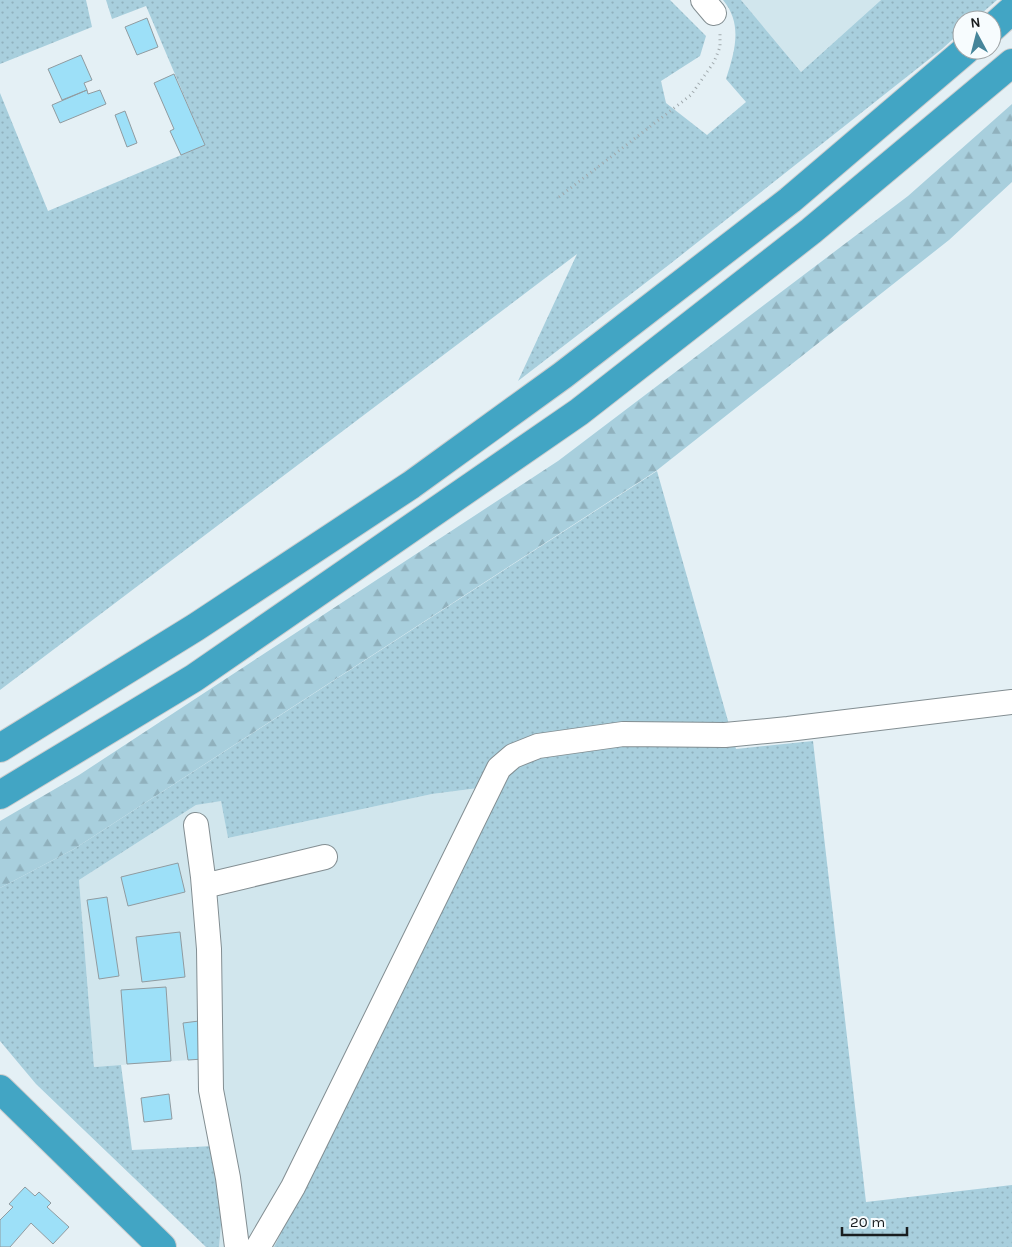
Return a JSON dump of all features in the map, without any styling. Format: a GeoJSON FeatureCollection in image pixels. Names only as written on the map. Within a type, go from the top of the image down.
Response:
{"type":"FeatureCollection","features":[{"type":"Feature","properties":{"kind":"highway"},"geometry":{"type":"LineString","coordinates":[[1002,19],[1012,10]]}},
{"type":"Feature","properties":{"kind":"highway"},"geometry":{"type":"LineString","coordinates":[[0,748],[196,627],[411,485],[563,375],[790,200],[954,60]]}},
{"type":"Feature","properties":{"kind":"highway"},"geometry":{"type":"LineString","coordinates":[[0,795],[194,678],[579,412],[812,231],[1012,62]]}},
{"type":"Feature","properties":{"kind":"highway"},"geometry":{"type":"LineString","coordinates":[[0,1090],[162,1247]]}},
{"type":"Feature","properties":{"kind":"lane"},"geometry":{"type":"LineString","coordinates":[[258,1247],[293,1187],[499,768],[513,756],[538,746],[623,734],[725,734],[752,732],[1012,702]]}},
{"type":"Feature","properties":{"kind":"lane"},"geometry":{"type":"LineString","coordinates":[[196,826],[204,886],[209,949],[211,1090],[228,1178],[237,1247]]}},
{"type":"Feature","properties":{"kind":"lane"},"geometry":{"type":"LineString","coordinates":[[204,886],[325,857]]}},
{"type":"Feature","properties":{"kind":"path"},"geometry":{"type":"LineString","coordinates":[[559,197],[690,95],[714,62],[720,47],[719,27],[708,7]]}},
{"type":"Feature","properties":{"kind":"shaded area"},"geometry":{"type":"Polygon","coordinates":[[[741,0],[881,0],[801,72],[741,0]]]}},
{"type":"Feature","properties":{"kind":"shaded area"},"geometry":{"type":"Polygon","coordinates":[[[503,785],[274,1247],[219,1247],[222,1214],[203,1059],[94,1067],[79,880],[196,805],[221,800],[228,838],[432,794],[503,785]]]}},
{"type":"Feature","properties":{"kind":"green space"},"geometry":{"type":"Polygon","coordinates":[[[0,0],[86,0],[92,27],[0,64],[0,0]]]}},
{"type":"Feature","properties":{"kind":"green space"},"geometry":{"type":"Polygon","coordinates":[[[106,0],[670,0],[706,36],[700,56],[661,81],[666,103],[707,135],[746,102],[726,79],[734,48],[735,28],[729,9],[723,0],[741,0],[801,72],[881,0],[997,0],[986,10],[952,10],[952,40],[942,49],[670,264],[518,381],[577,254],[0,690],[0,93],[48,211],[205,145],[146,6],[112,19],[106,0]]]}},
{"type":"Feature","properties":{"kind":"green space"},"geometry":{"type":"Polygon","coordinates":[[[1012,104],[1012,182],[949,240],[656,471],[74,849],[0,888],[0,821],[79,775],[558,461],[908,196],[1012,104]]]}},
{"type":"Feature","properties":{"kind":"green space"},"geometry":{"type":"Polygon","coordinates":[[[657,471],[736,749],[813,741],[866,1202],[1012,1185],[1012,1247],[274,1247],[502,785],[432,794],[228,838],[221,801],[196,805],[79,880],[94,1067],[121,1065],[132,1150],[213,1146],[223,1203],[219,1247],[206,1247],[36,1084],[0,1041],[0,888],[74,849],[657,471]]]}},
{"type":"Feature","properties":{"kind":"building"},"geometry":{"type":"Polygon","coordinates":[[[147,18],[158,47],[137,55],[125,27],[147,18]]]}},
{"type":"Feature","properties":{"kind":"building"},"geometry":{"type":"Polygon","coordinates":[[[81,55],[92,80],[84,83],[87,90],[62,100],[48,69],[81,55]]]}},
{"type":"Feature","properties":{"kind":"building"},"geometry":{"type":"Polygon","coordinates":[[[174,74],[205,145],[181,155],[170,131],[174,129],[154,83],[174,74]]]}},
{"type":"Feature","properties":{"kind":"building"},"geometry":{"type":"Polygon","coordinates":[[[87,90],[88,94],[100,90],[106,104],[60,123],[52,105],[87,90]]]}},
{"type":"Feature","properties":{"kind":"building"},"geometry":{"type":"Polygon","coordinates":[[[125,111],[137,143],[127,147],[115,115],[125,111]]]}},
{"type":"Feature","properties":{"kind":"building"},"geometry":{"type":"Polygon","coordinates":[[[178,863],[185,892],[128,906],[121,877],[178,863]]]}},
{"type":"Feature","properties":{"kind":"building"},"geometry":{"type":"Polygon","coordinates":[[[107,897],[119,976],[99,979],[87,900],[107,897]]]}},
{"type":"Feature","properties":{"kind":"building"},"geometry":{"type":"Polygon","coordinates":[[[180,932],[185,977],[142,982],[136,937],[180,932]]]}},
{"type":"Feature","properties":{"kind":"building"},"geometry":{"type":"Polygon","coordinates":[[[166,987],[171,1061],[127,1064],[121,990],[166,987]]]}},
{"type":"Feature","properties":{"kind":"building"},"geometry":{"type":"Polygon","coordinates":[[[199,1021],[203,1059],[188,1060],[183,1023],[199,1021]]]}},
{"type":"Feature","properties":{"kind":"building"},"geometry":{"type":"Polygon","coordinates":[[[169,1094],[172,1119],[144,1122],[141,1098],[169,1094]]]}},
{"type":"Feature","properties":{"kind":"building"},"geometry":{"type":"Polygon","coordinates":[[[25,1187],[35,1196],[39,1192],[51,1203],[47,1207],[69,1227],[53,1244],[31,1223],[10,1247],[0,1247],[0,1220],[13,1207],[9,1204],[25,1187]]]}}]}
